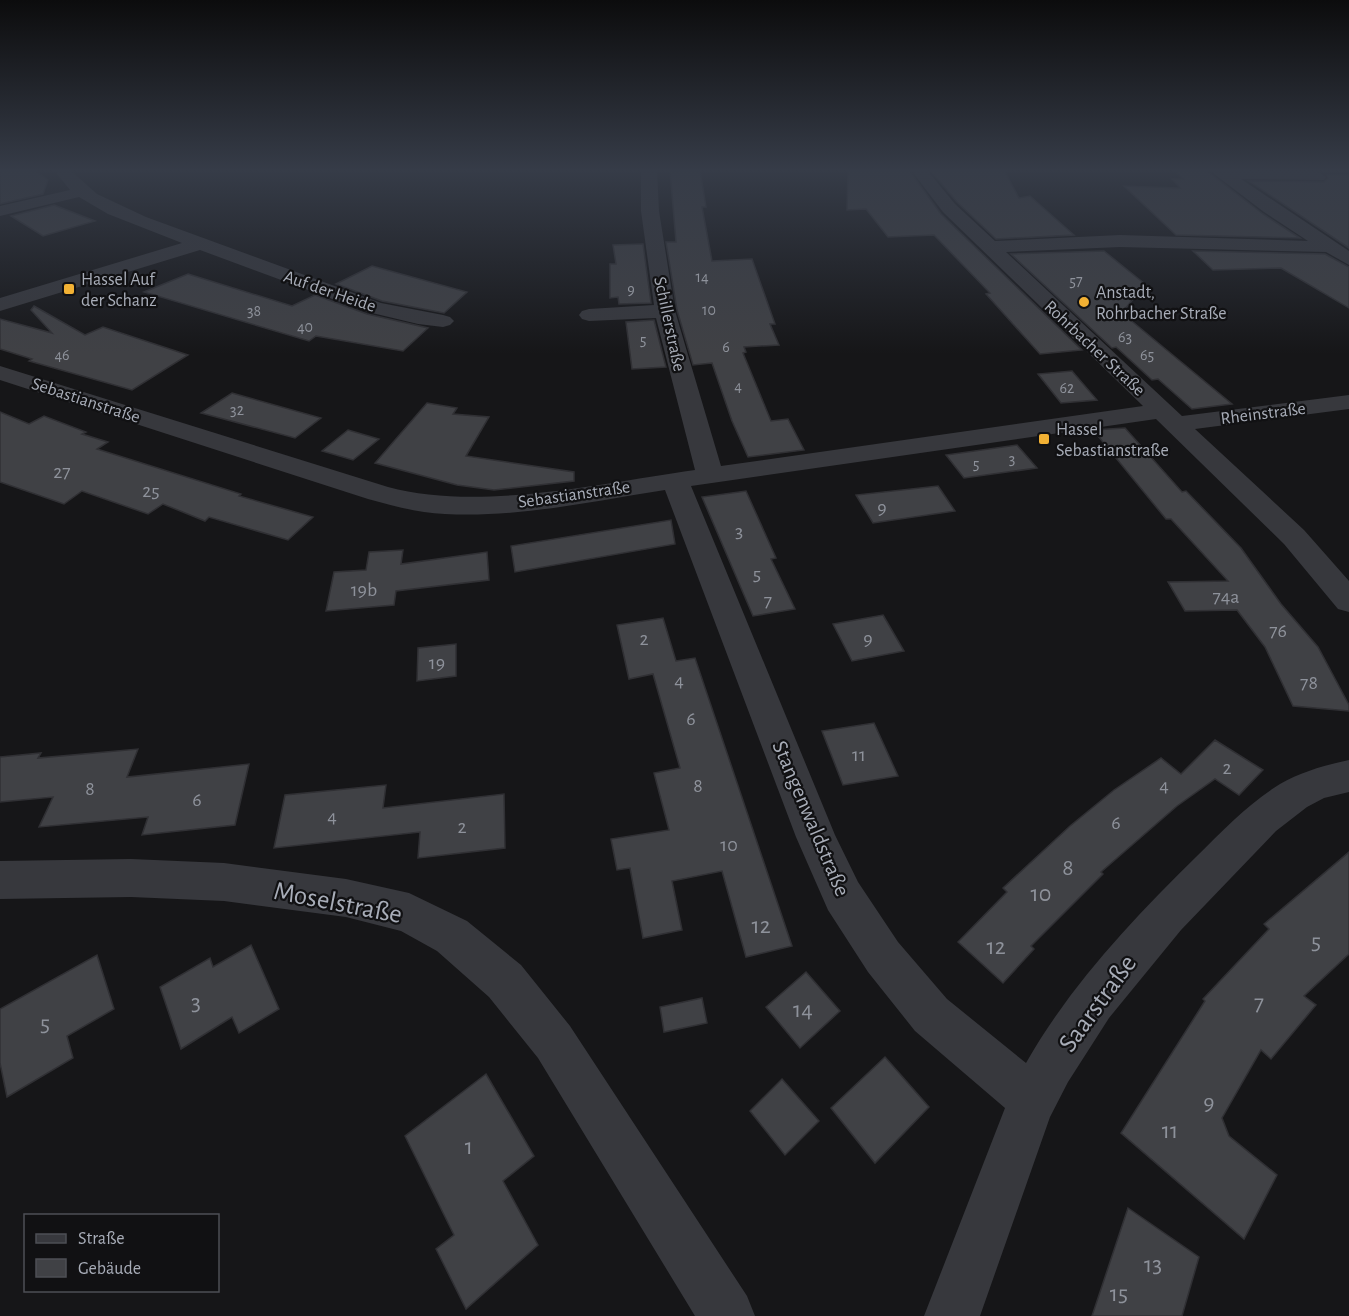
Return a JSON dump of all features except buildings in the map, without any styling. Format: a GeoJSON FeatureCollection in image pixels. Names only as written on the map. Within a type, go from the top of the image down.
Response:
{"type":"FeatureCollection","features":[{"type":"Feature","properties":{"kind":"street","name":"Auf der Heide"},"geometry":{"type":"LineString","coordinates":[[168,231],[375,308],[395,314],[443,321]]}},
{"type":"Feature","properties":{"kind":"street","name":"Schillerstraße"},"geometry":{"type":"LineString","coordinates":[[653,231],[692,478]]}},
{"type":"Feature","properties":{"kind":"street","name":"Rohrbacher Straße"},"geometry":{"type":"LineString","coordinates":[[974,231],[1294,537],[1349,601]]}},
{"type":"Feature","properties":{"kind":"street"},"geometry":{"type":"LineString","coordinates":[[1305,231],[1334,239],[1349,259]]}},
{"type":"Feature","properties":{"kind":"street"},"geometry":{"type":"LineString","coordinates":[[990,247],[1120,241],[1334,239]]}},
{"type":"Feature","properties":{"kind":"street"},"geometry":{"type":"LineString","coordinates":[[0,305],[200,244]]}},
{"type":"Feature","properties":{"kind":"street"},"geometry":{"type":"LineString","coordinates":[[589,315],[665,311]]}},
{"type":"Feature","properties":{"kind":"street","name":"Sebastianstraße"},"geometry":{"type":"LineString","coordinates":[[0,373],[378,493],[417,503],[455,506],[506,504],[1169,417]]}},
{"type":"Feature","properties":{"kind":"street","name":"Rheinstraße"},"geometry":{"type":"LineString","coordinates":[[1169,417],[1349,402]]}},
{"type":"Feature","properties":{"kind":"street","name":"Stangenwaldstraße"},"geometry":{"type":"LineString","coordinates":[[692,478],[816,837],[843,896],[883,957],[932,1015],[1033,1100]]}},
{"type":"Feature","properties":{"kind":"street","name":"Saarstraße"},"geometry":{"type":"LineString","coordinates":[[952,1316],[1033,1100],[1068,1037],[1096,996],[1163,917],[1272,810],[1302,790],[1349,776]]}},
{"type":"Feature","properties":{"kind":"street","name":"Moselstraße"},"geometry":{"type":"LineString","coordinates":[[0,880],[131,878],[224,882],[346,898],[409,913],[452,936],[505,981],[554,1042],[727,1316]]}},
{"type":"Feature","properties":{"kind":"place","name":"Hassel Auf der Schanz"},"geometry":{"type":"Point","coordinates":[69,289]}},
{"type":"Feature","properties":{"kind":"place","name":"Anstadt, Rohrbacher Straße"},"geometry":{"type":"Point","coordinates":[1084,302]}},
{"type":"Feature","properties":{"kind":"place","name":"Hassel Sebastianstraße"},"geometry":{"type":"Point","coordinates":[1044,439]}}]}
